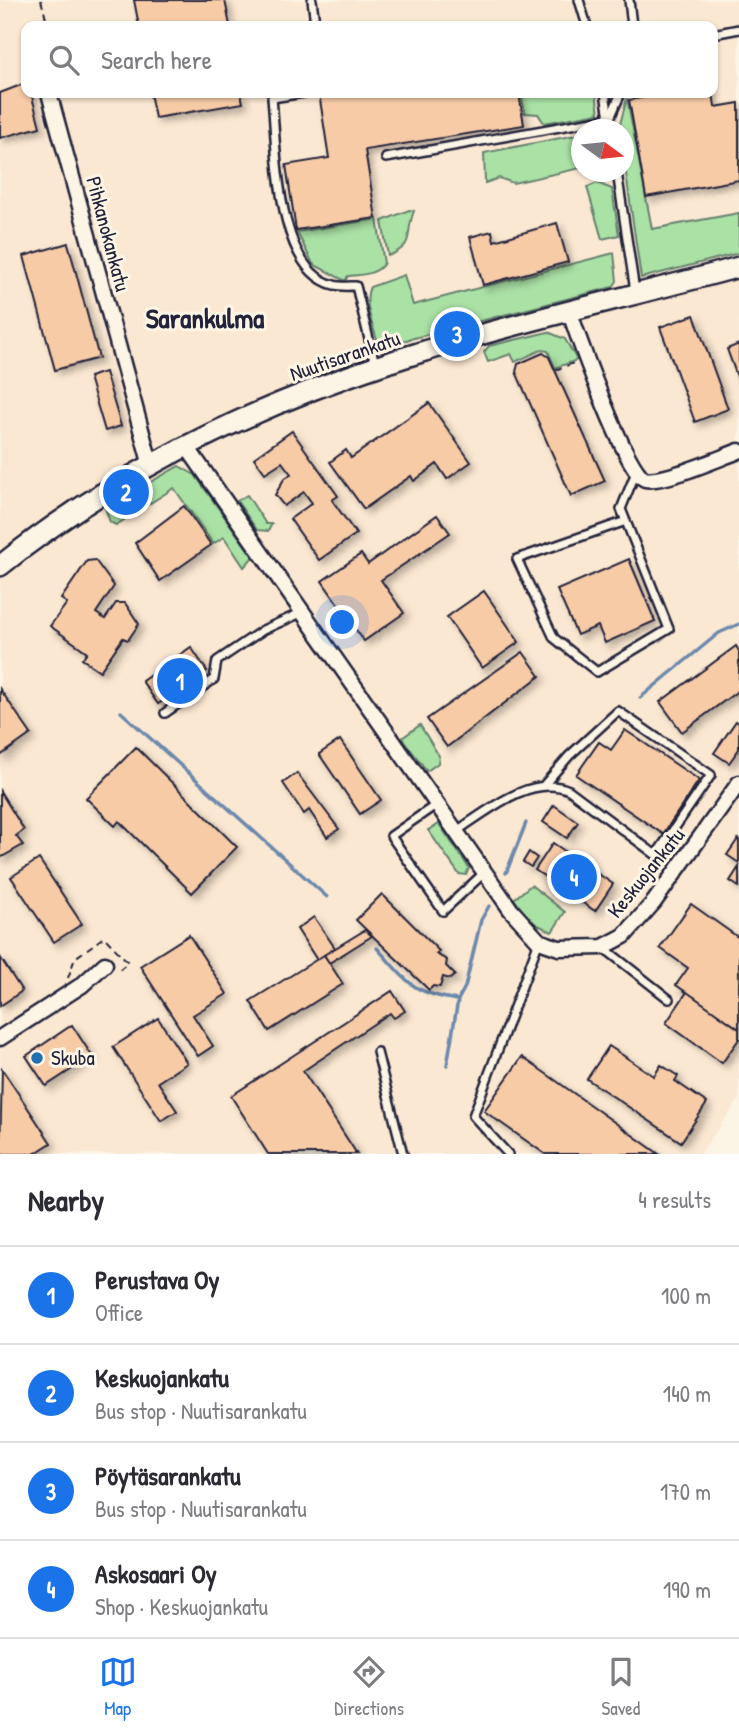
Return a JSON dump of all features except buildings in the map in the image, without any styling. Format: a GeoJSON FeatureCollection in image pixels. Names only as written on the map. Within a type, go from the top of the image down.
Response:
{"type":"FeatureCollection","features":[{"type":"Feature","properties":{"kind":"main road","name":"Nuutisarankatu"},"geometry":{"type":"LineString","coordinates":[[0,566],[61,521],[151,466],[242,419],[376,368],[739,267]]}},
{"type":"Feature","properties":{"kind":"street","name":"Pihkanokankatu"},"geometry":{"type":"LineString","coordinates":[[50,98],[151,466]]}},
{"type":"Feature","properties":{"kind":"street"},"geometry":{"type":"LineString","coordinates":[[570,313],[581,348],[636,472],[649,479],[665,476],[739,451]]}},
{"type":"Feature","properties":{"kind":"street"},"geometry":{"type":"LineString","coordinates":[[187,447],[511,910],[539,941]]}},
{"type":"Feature","properties":{"kind":"street","name":"Keskuojankatu"},"geometry":{"type":"LineString","coordinates":[[539,941],[559,948],[603,947],[624,936],[654,902],[739,783]]}},
{"type":"Feature","properties":{"kind":"street"},"geometry":{"type":"LineString","coordinates":[[0,1038],[82,985],[105,964]]}},
{"type":"Feature","properties":{"kind":"lane"},"geometry":{"type":"LineString","coordinates":[[312,0],[314,21]]}},
{"type":"Feature","properties":{"kind":"lane"},"geometry":{"type":"LineString","coordinates":[[579,0],[585,21]]}},
{"type":"Feature","properties":{"kind":"lane"},"geometry":{"type":"LineString","coordinates":[[629,0],[631,21]]}},
{"type":"Feature","properties":{"kind":"lane"},"geometry":{"type":"LineString","coordinates":[[718,33],[739,29]]}},
{"type":"Feature","properties":{"kind":"lane"},"geometry":{"type":"LineString","coordinates":[[277,98],[272,99],[284,220],[305,265],[333,285],[356,286],[376,368]]}},
{"type":"Feature","properties":{"kind":"lane"},"geometry":{"type":"LineString","coordinates":[[606,98],[610,118]]}},
{"type":"Feature","properties":{"kind":"lane"},"geometry":{"type":"LineString","coordinates":[[610,118],[619,98]]}},
{"type":"Feature","properties":{"kind":"lane"},"geometry":{"type":"LineString","coordinates":[[386,158],[610,118]]}},
{"type":"Feature","properties":{"kind":"lane"},"geometry":{"type":"LineString","coordinates":[[619,182],[636,295]]}},
{"type":"Feature","properties":{"kind":"lane"},"geometry":{"type":"LineString","coordinates":[[626,521],[517,559],[554,638],[597,672],[669,629],[626,521],[621,509],[636,472]]}},
{"type":"Feature","properties":{"kind":"lane"},"geometry":{"type":"LineString","coordinates":[[165,713],[214,679],[217,661],[263,631],[303,612]]}},
{"type":"Feature","properties":{"kind":"lane"},"geometry":{"type":"LineString","coordinates":[[457,831],[506,800],[544,785],[556,785],[569,790],[656,855],[711,775],[618,711],[569,756],[544,785]]}},
{"type":"Feature","properties":{"kind":"lane"},"geometry":{"type":"LineString","coordinates":[[438,803],[391,836],[443,911],[485,872]]}},
{"type":"Feature","properties":{"kind":"lane"},"geometry":{"type":"LineString","coordinates":[[508,1154],[473,1116],[539,941]]}},
{"type":"Feature","properties":{"kind":"lane"},"geometry":{"type":"LineString","coordinates":[[603,947],[669,999]]}},
{"type":"Feature","properties":{"kind":"lane"},"geometry":{"type":"LineString","coordinates":[[377,1052],[403,1154]]}},
{"type":"Feature","properties":{"kind":"path"},"geometry":{"type":"LineString","coordinates":[[41,0],[47,21]]}},
{"type":"Feature","properties":{"kind":"path"},"geometry":{"type":"LineString","coordinates":[[555,370],[579,361]]}},
{"type":"Feature","properties":{"kind":"path"},"geometry":{"type":"LineString","coordinates":[[66,982],[71,963],[104,937],[116,946]]}},
{"type":"Feature","properties":{"kind":"shaded area"},"geometry":{"type":"Polygon","coordinates":[[[0,0],[739,0],[739,1100],[700,1154],[0,1154],[0,0]]]}},
{"type":"Feature","properties":{"kind":"green space"},"geometry":{"type":"Polygon","coordinates":[[[522,98],[597,98],[599,113],[544,123],[538,114],[525,113],[522,98]]]}},
{"type":"Feature","properties":{"kind":"green space"},"geometry":{"type":"Polygon","coordinates":[[[627,98],[631,119],[621,119],[627,98]]]}},
{"type":"Feature","properties":{"kind":"green space"},"geometry":{"type":"Polygon","coordinates":[[[634,135],[652,229],[739,213],[739,253],[641,278],[627,182],[634,182],[634,135]]]}},
{"type":"Feature","properties":{"kind":"green space"},"geometry":{"type":"Polygon","coordinates":[[[571,136],[571,170],[513,183],[499,178],[485,183],[484,153],[571,136]]]}},
{"type":"Feature","properties":{"kind":"green space"},"geometry":{"type":"Polygon","coordinates":[[[597,183],[612,189],[619,235],[602,239],[587,187],[597,183]]]}},
{"type":"Feature","properties":{"kind":"green space"},"geometry":{"type":"Polygon","coordinates":[[[409,210],[414,211],[406,243],[388,256],[382,221],[409,210]]]}},
{"type":"Feature","properties":{"kind":"green space"},"geometry":{"type":"Polygon","coordinates":[[[377,219],[384,263],[373,272],[348,276],[345,281],[313,264],[297,232],[377,219]]]}},
{"type":"Feature","properties":{"kind":"green space"},"geometry":{"type":"Polygon","coordinates":[[[614,253],[617,281],[613,287],[379,347],[368,309],[370,287],[404,275],[413,305],[614,253]]]}},
{"type":"Feature","properties":{"kind":"green space"},"geometry":{"type":"Polygon","coordinates":[[[548,332],[565,339],[577,360],[555,368],[548,351],[541,350],[515,362],[511,354],[488,362],[484,352],[489,346],[548,332]]]}},
{"type":"Feature","properties":{"kind":"green space"},"geometry":{"type":"Polygon","coordinates":[[[179,466],[195,475],[253,557],[244,567],[224,537],[213,544],[174,488],[116,525],[110,522],[105,508],[179,466]]]}},
{"type":"Feature","properties":{"kind":"green space"},"geometry":{"type":"Polygon","coordinates":[[[247,495],[266,524],[272,524],[268,531],[257,530],[237,501],[247,495]]]}},
{"type":"Feature","properties":{"kind":"green space"},"geometry":{"type":"Polygon","coordinates":[[[420,725],[439,756],[438,763],[427,771],[402,738],[420,725]]]}},
{"type":"Feature","properties":{"kind":"green space"},"geometry":{"type":"Polygon","coordinates":[[[439,824],[469,868],[466,875],[459,874],[428,830],[439,824]]]}},
{"type":"Feature","properties":{"kind":"green space"},"geometry":{"type":"Polygon","coordinates":[[[531,885],[565,912],[552,932],[530,921],[514,899],[531,885]]]}},
{"type":"Feature","properties":{"kind":"waterway"},"geometry":{"type":"LineString","coordinates":[[640,698],[719,633],[739,624]]}},
{"type":"Feature","properties":{"kind":"waterway"},"geometry":{"type":"LineString","coordinates":[[121,712],[327,897]]}},
{"type":"Feature","properties":{"kind":"waterway"},"geometry":{"type":"LineString","coordinates":[[506,873],[526,823]]}},
{"type":"Feature","properties":{"kind":"waterway"},"geometry":{"type":"LineString","coordinates":[[447,1065],[458,1000],[465,987],[481,920],[489,906]]}},
{"type":"Feature","properties":{"kind":"waterway"},"geometry":{"type":"LineString","coordinates":[[377,948],[411,984],[429,993],[457,1000]]}},
{"type":"Feature","properties":{"kind":"place","name":"Pöytäsarankatu"},"geometry":{"type":"Point","coordinates":[457,334]}},
{"type":"Feature","properties":{"kind":"place","name":"Keskuojankatu"},"geometry":{"type":"Point","coordinates":[126,492]}},
{"type":"Feature","properties":{"kind":"place","name":"Perustava Oy"},"geometry":{"type":"Point","coordinates":[180,681]}},
{"type":"Feature","properties":{"kind":"place","name":"Askosaari Oy"},"geometry":{"type":"Point","coordinates":[574,877]}},
{"type":"Feature","properties":{"kind":"place","name":"Skuba"},"geometry":{"type":"Point","coordinates":[37,1058]}},
{"type":"Feature","properties":{"kind":"district","name":"Sarankulma"},"geometry":{"type":"Point","coordinates":[205,318]}}]}
